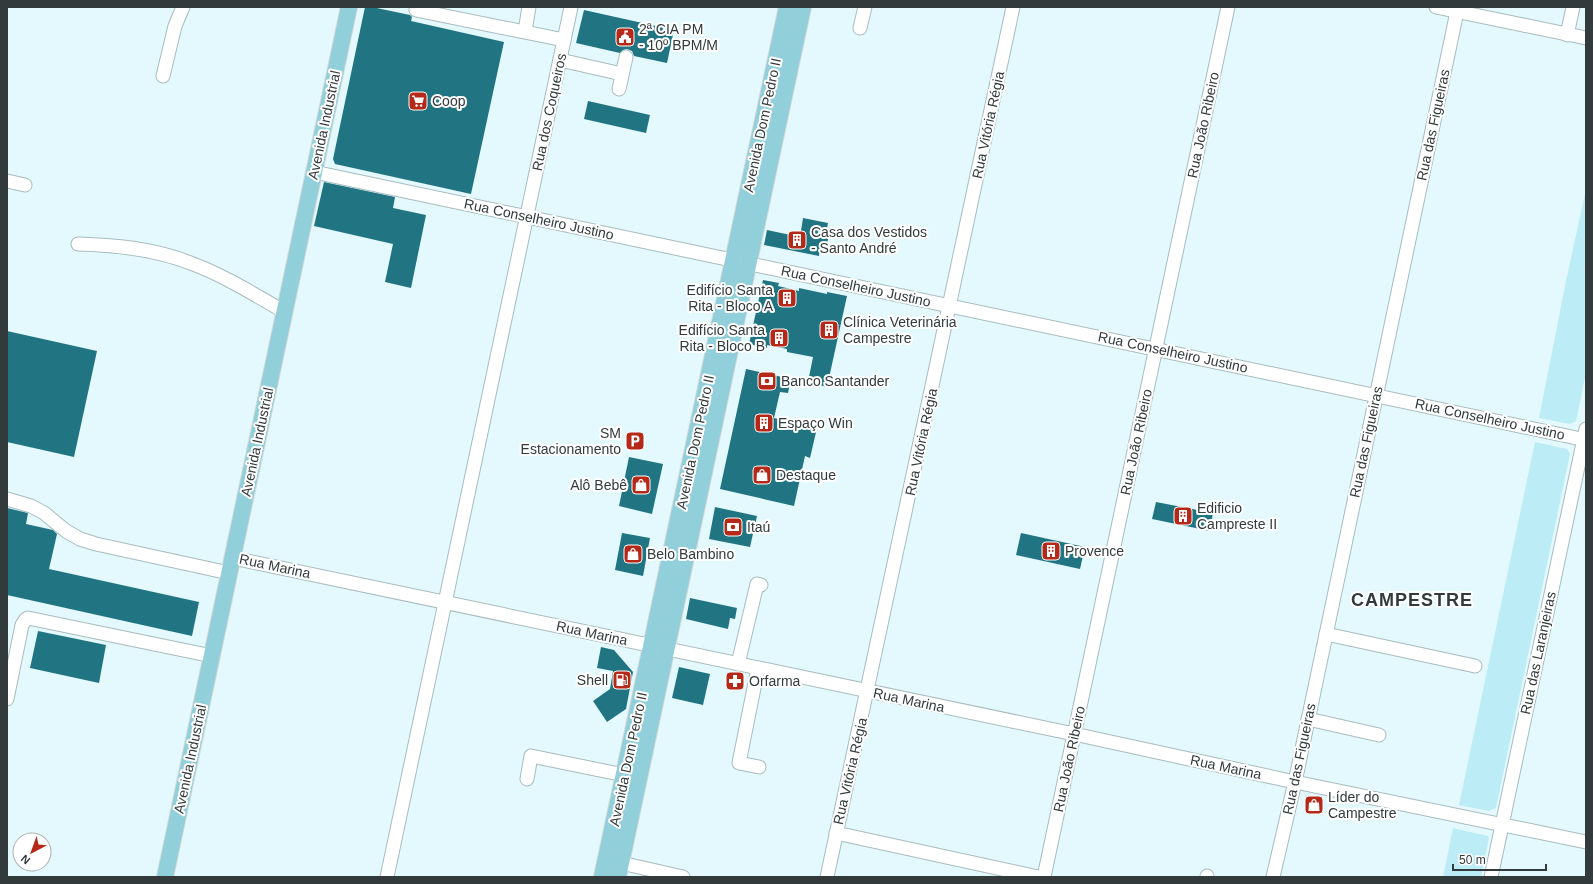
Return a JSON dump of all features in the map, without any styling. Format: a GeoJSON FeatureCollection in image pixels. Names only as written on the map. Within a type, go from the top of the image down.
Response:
{"type":"FeatureCollection","features":[{"type":"Feature","properties":{"kind":"main road","name":"Avenida Industrial"},"geometry":{"type":"LineString","coordinates":[[165,877],[349,7]]}},
{"type":"Feature","properties":{"kind":"main road","name":"Avenida Dom Pedro II"},"geometry":{"type":"LineString","coordinates":[[619,870],[660,647],[740,261],[787,7]]}},
{"type":"Feature","properties":{"kind":"main road","name":"Avenida Dom Pedro II"},"geometry":{"type":"LineString","coordinates":[[740,261],[803,7]]}},
{"type":"Feature","properties":{"kind":"main road","name":"Avenida Dom Pedro II"},"geometry":{"type":"LineString","coordinates":[[602,877],[624,775],[660,647]]}},
{"type":"Feature","properties":{"kind":"street"},"geometry":{"type":"LineString","coordinates":[[164,76],[175,26],[183,7]]}},
{"type":"Feature","properties":{"kind":"street"},"geometry":{"type":"LineString","coordinates":[[525,31],[529,7]]}},
{"type":"Feature","properties":{"kind":"street","name":"Rua dos Coqueiros"},"geometry":{"type":"LineString","coordinates":[[387,877],[571,7]]}},
{"type":"Feature","properties":{"kind":"street"},"geometry":{"type":"LineString","coordinates":[[860,28],[865,7]]}},
{"type":"Feature","properties":{"kind":"street","name":"Rua Vitória Régia"},"geometry":{"type":"LineString","coordinates":[[827,877],[868,691],[1013,7]]}},
{"type":"Feature","properties":{"kind":"street","name":"Rua João Ribeiro"},"geometry":{"type":"LineString","coordinates":[[1044,877],[1228,7]]}},
{"type":"Feature","properties":{"kind":"street"},"geometry":{"type":"LineString","coordinates":[[1436,7],[1457,9],[1567,35],[1586,38]]}},
{"type":"Feature","properties":{"kind":"street"},"geometry":{"type":"LineString","coordinates":[[1567,35],[1573,7]]}},
{"type":"Feature","properties":{"kind":"street","name":"Rua das Figueiras"},"geometry":{"type":"LineString","coordinates":[[1273,877],[1295,782],[1457,9]]}},
{"type":"Feature","properties":{"kind":"street"},"geometry":{"type":"LineString","coordinates":[[416,10],[463,13],[525,31],[564,40]]}},
{"type":"Feature","properties":{"kind":"street"},"geometry":{"type":"LineString","coordinates":[[619,89],[626,57]]}},
{"type":"Feature","properties":{"kind":"street"},"geometry":{"type":"LineString","coordinates":[[560,60],[622,74]]}},
{"type":"Feature","properties":{"kind":"street","name":"Rua Conselheiro Justino"},"geometry":{"type":"LineString","coordinates":[[314,172],[1376,395],[1585,436]]}},
{"type":"Feature","properties":{"kind":"street"},"geometry":{"type":"LineString","coordinates":[[7,181],[25,185]]}},
{"type":"Feature","properties":{"kind":"street"},"geometry":{"type":"LineString","coordinates":[[78,244],[108,245],[131,248],[157,253],[185,261],[216,274],[285,312]]}},
{"type":"Feature","properties":{"kind":"street","name":"Rua das Laranjeiras"},"geometry":{"type":"LineString","coordinates":[[1491,877],[1585,436]]}},
{"type":"Feature","properties":{"kind":"street"},"geometry":{"type":"LineString","coordinates":[[7,499],[37,509],[66,531],[96,544],[230,574]]}},
{"type":"Feature","properties":{"kind":"street","name":"Rua Marina"},"geometry":{"type":"LineString","coordinates":[[233,558],[1586,842]]}},
{"type":"Feature","properties":{"kind":"street"},"geometry":{"type":"LineString","coordinates":[[738,664],[757,584],[761,585]]}},
{"type":"Feature","properties":{"kind":"street"},"geometry":{"type":"LineString","coordinates":[[7,698],[22,625],[26,619],[32,618],[212,656]]}},
{"type":"Feature","properties":{"kind":"street"},"geometry":{"type":"LineString","coordinates":[[1326,634],[1475,666]]}},
{"type":"Feature","properties":{"kind":"street"},"geometry":{"type":"LineString","coordinates":[[758,668],[739,763],[759,767]]}},
{"type":"Feature","properties":{"kind":"street"},"geometry":{"type":"LineString","coordinates":[[1308,719],[1379,735]]}},
{"type":"Feature","properties":{"kind":"street"},"geometry":{"type":"LineString","coordinates":[[527,779],[531,756],[624,775]]}},
{"type":"Feature","properties":{"kind":"street"},"geometry":{"type":"LineString","coordinates":[[836,833],[1038,877]]}},
{"type":"Feature","properties":{"kind":"street"},"geometry":{"type":"LineString","coordinates":[[619,870],[683,877]]}},
{"type":"Feature","properties":{"kind":"shaded area"},"geometry":{"type":"Polygon","coordinates":[[[1586,190],[1586,373],[1576,421],[1570,424],[1539,418],[1566,281],[1586,190]]]}},
{"type":"Feature","properties":{"kind":"shaded area"},"geometry":{"type":"Polygon","coordinates":[[[1535,442],[1567,449],[1570,454],[1496,808],[1489,811],[1459,805],[1535,442]]]}},
{"type":"Feature","properties":{"kind":"shaded area"},"geometry":{"type":"Polygon","coordinates":[[[1453,828],[1488,836],[1489,838],[1481,877],[1443,877],[1453,828]]]}},
{"type":"Feature","properties":{"kind":"building","name":"Coop"},"geometry":{"type":"Polygon","coordinates":[[[365,7],[372,7],[410,15],[412,17],[411,21],[504,42],[471,194],[335,164],[333,159],[365,7]]]}},
{"type":"Feature","properties":{"kind":"building","name":"2ª CIA PM - 10º BPM/M"},"geometry":{"type":"Polygon","coordinates":[[[584,10],[674,30],[667,63],[634,56],[632,51],[627,49],[620,53],[576,43],[584,10]]]}},
{"type":"Feature","properties":{"kind":"building"},"geometry":{"type":"Polygon","coordinates":[[[588,101],[650,115],[646,133],[584,119],[588,101]]]}},
{"type":"Feature","properties":{"kind":"building"},"geometry":{"type":"Polygon","coordinates":[[[324,182],[395,197],[393,208],[426,215],[411,288],[385,282],[393,244],[314,226],[324,182]]]}},
{"type":"Feature","properties":{"kind":"building","name":"Casa dos Vestidos - Santo André"},"geometry":{"type":"Polygon","coordinates":[[[803,218],[828,223],[826,233],[829,234],[827,244],[821,243],[819,256],[764,245],[767,230],[800,237],[803,218]]]}},
{"type":"Feature","properties":{"kind":"building"},"geometry":{"type":"Polygon","coordinates":[[[763,280],[779,283],[778,286],[799,291],[799,288],[827,294],[827,292],[847,296],[827,387],[808,382],[813,357],[787,352],[787,349],[767,345],[767,348],[749,344],[763,280]]]}},
{"type":"Feature","properties":{"kind":"building"},"geometry":{"type":"Polygon","coordinates":[[[7,331],[97,351],[74,457],[7,442],[7,331]]]}},
{"type":"Feature","properties":{"kind":"building"},"geometry":{"type":"Polygon","coordinates":[[[746,369],[791,379],[788,393],[780,392],[774,418],[817,428],[810,458],[805,456],[794,506],[720,489],[746,369]]]}},
{"type":"Feature","properties":{"kind":"building","name":"Alô Bebê"},"geometry":{"type":"Polygon","coordinates":[[[629,457],[663,464],[652,514],[619,506],[629,457]]]}},
{"type":"Feature","properties":{"kind":"building","name":"Edificio Campreste II"},"geometry":{"type":"Polygon","coordinates":[[[1156,502],[1213,513],[1210,531],[1152,519],[1156,502]]]}},
{"type":"Feature","properties":{"kind":"building","name":"Itaú"},"geometry":{"type":"Polygon","coordinates":[[[715,507],[757,516],[750,547],[709,539],[715,507]]]}},
{"type":"Feature","properties":{"kind":"building"},"geometry":{"type":"Polygon","coordinates":[[[7,508],[28,513],[26,524],[53,530],[57,534],[49,569],[199,602],[192,636],[7,595],[7,508]]]}},
{"type":"Feature","properties":{"kind":"building","name":"Belo Bambino"},"geometry":{"type":"Polygon","coordinates":[[[622,533],[650,538],[643,576],[615,570],[622,533]]]}},
{"type":"Feature","properties":{"kind":"building","name":"Provence"},"geometry":{"type":"Polygon","coordinates":[[[1021,533],[1085,547],[1080,569],[1016,555],[1021,533]]]}},
{"type":"Feature","properties":{"kind":"building"},"geometry":{"type":"Polygon","coordinates":[[[690,598],[737,608],[735,619],[730,618],[728,629],[686,619],[690,598]]]}},
{"type":"Feature","properties":{"kind":"building"},"geometry":{"type":"Polygon","coordinates":[[[38,631],[106,645],[99,683],[30,668],[38,631]]]}},
{"type":"Feature","properties":{"kind":"building","name":"Shell"},"geometry":{"type":"Polygon","coordinates":[[[601,647],[614,650],[633,672],[626,709],[607,722],[593,701],[610,689],[613,671],[597,668],[601,647]]]}},
{"type":"Feature","properties":{"kind":"building"},"geometry":{"type":"Polygon","coordinates":[[[679,667],[710,674],[703,705],[672,698],[679,667]]]}},
{"type":"Feature","properties":{"kind":"place","name":"2ª CIA PM - 10º BPM/M"},"geometry":{"type":"Point","coordinates":[625,37]}},
{"type":"Feature","properties":{"kind":"place","name":"Coop"},"geometry":{"type":"Point","coordinates":[418,101]}},
{"type":"Feature","properties":{"kind":"place","name":"Casa dos Vestidos - Santo André"},"geometry":{"type":"Point","coordinates":[797,240]}},
{"type":"Feature","properties":{"kind":"place","name":"Edifício Santa Rita - Bloco A"},"geometry":{"type":"Point","coordinates":[787,298]}},
{"type":"Feature","properties":{"kind":"place","name":"Clínica Veterinária Campestre"},"geometry":{"type":"Point","coordinates":[829,330]}},
{"type":"Feature","properties":{"kind":"place","name":"Edifício Santa Rita - Bloco B"},"geometry":{"type":"Point","coordinates":[779,338]}},
{"type":"Feature","properties":{"kind":"place","name":"Banco Santander"},"geometry":{"type":"Point","coordinates":[767,381]}},
{"type":"Feature","properties":{"kind":"place","name":"Espaço Win"},"geometry":{"type":"Point","coordinates":[764,423]}},
{"type":"Feature","properties":{"kind":"place","name":"SM Estacionamento"},"geometry":{"type":"Point","coordinates":[635,441]}},
{"type":"Feature","properties":{"kind":"place","name":"Destaque"},"geometry":{"type":"Point","coordinates":[762,475]}},
{"type":"Feature","properties":{"kind":"place","name":"Alô Bebê"},"geometry":{"type":"Point","coordinates":[641,485]}},
{"type":"Feature","properties":{"kind":"place","name":"Edificio Campreste II"},"geometry":{"type":"Point","coordinates":[1183,516]}},
{"type":"Feature","properties":{"kind":"place","name":"Itaú"},"geometry":{"type":"Point","coordinates":[733,527]}},
{"type":"Feature","properties":{"kind":"place","name":"Provence"},"geometry":{"type":"Point","coordinates":[1051,551]}},
{"type":"Feature","properties":{"kind":"place","name":"Belo Bambino"},"geometry":{"type":"Point","coordinates":[633,554]}},
{"type":"Feature","properties":{"kind":"place","name":"Shell"},"geometry":{"type":"Point","coordinates":[622,680]}},
{"type":"Feature","properties":{"kind":"place","name":"Orfarma"},"geometry":{"type":"Point","coordinates":[735,681]}},
{"type":"Feature","properties":{"kind":"place","name":"Líder do Campestre"},"geometry":{"type":"Point","coordinates":[1314,805]}},
{"type":"Feature","properties":{"kind":"district","name":"CAMPESTRE"},"geometry":{"type":"Point","coordinates":[1412,600]}}]}
